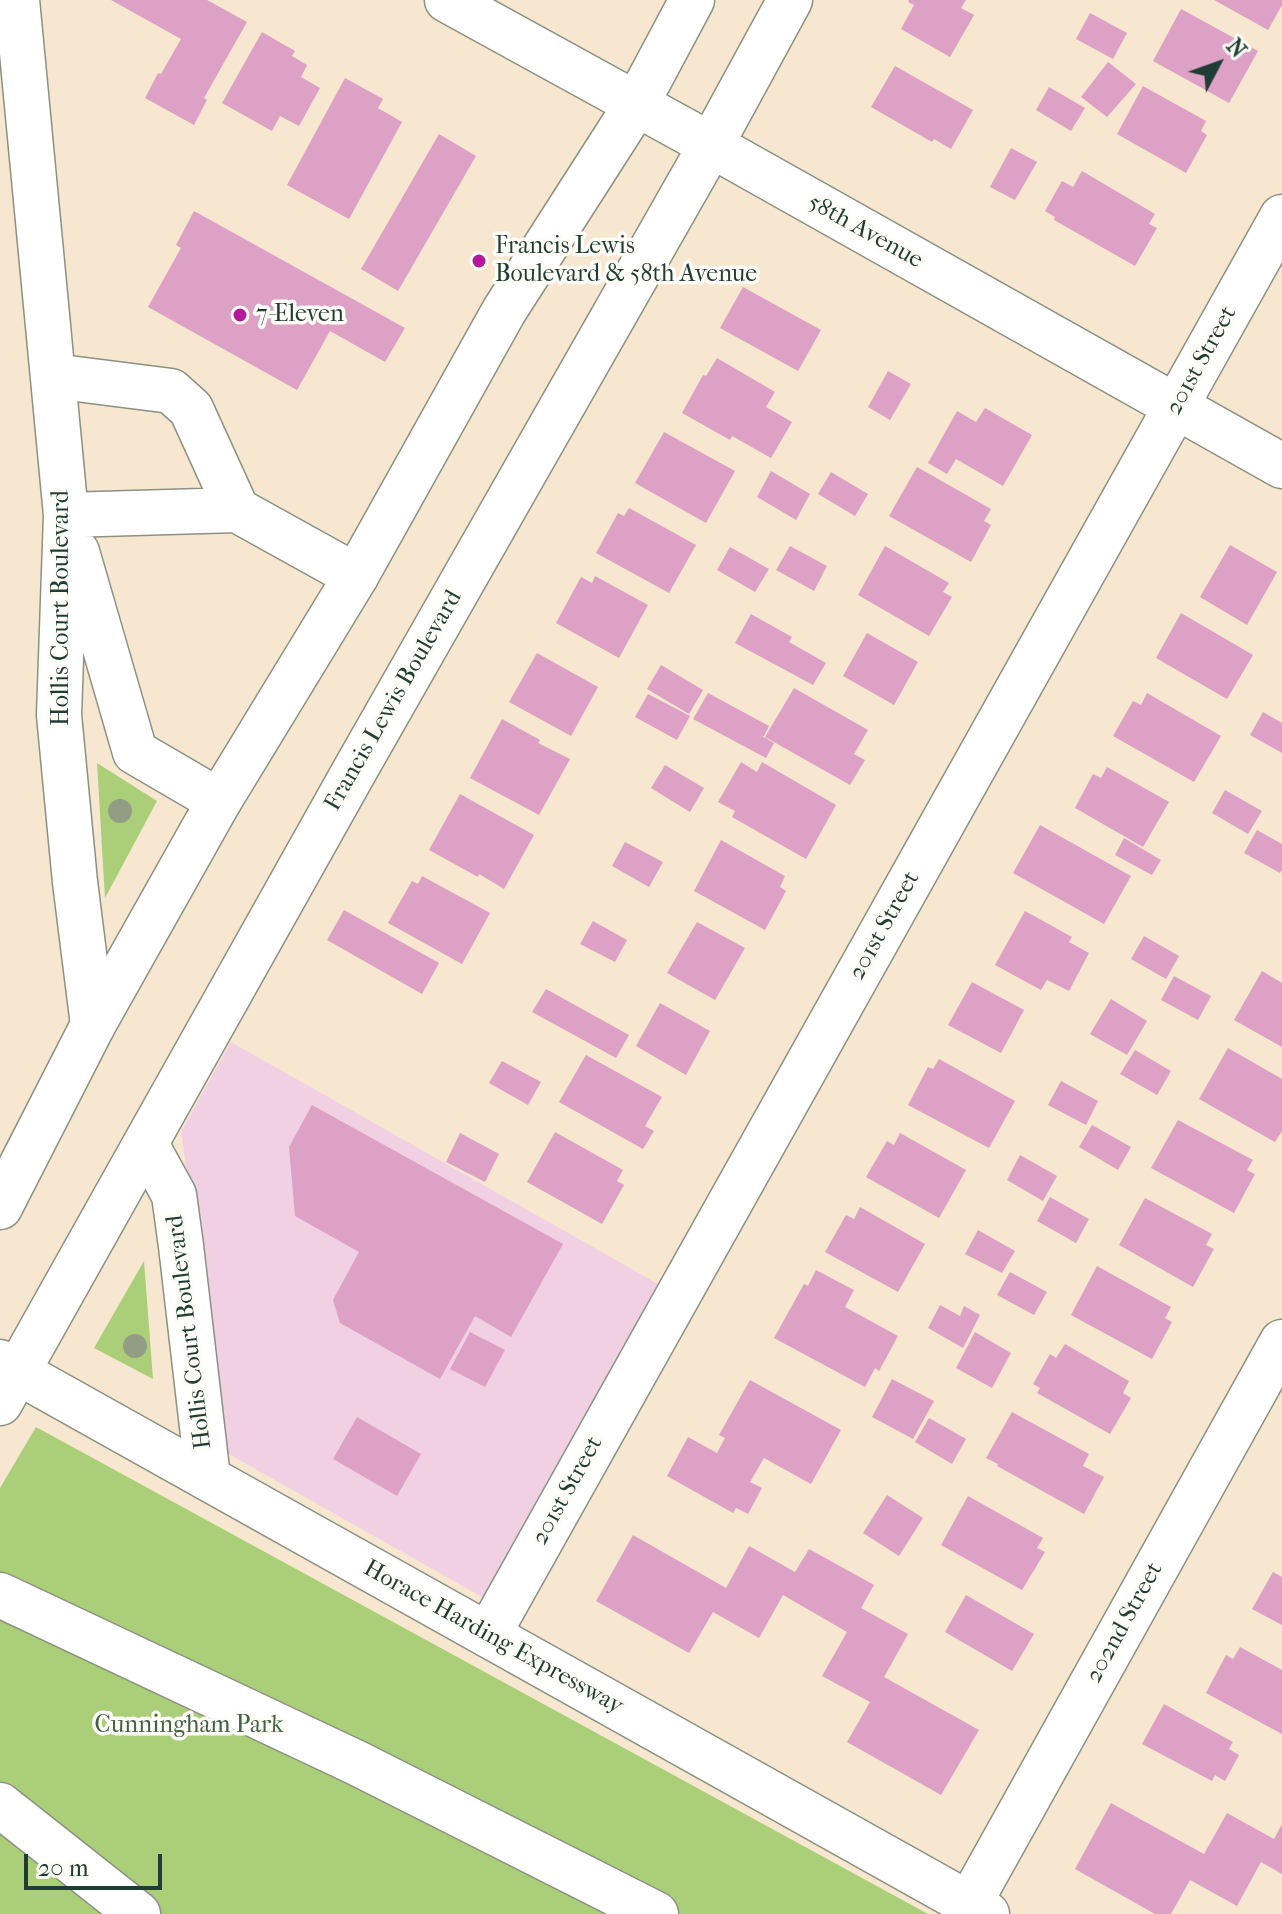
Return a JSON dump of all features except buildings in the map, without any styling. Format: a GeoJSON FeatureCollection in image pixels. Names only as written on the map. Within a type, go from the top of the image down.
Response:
{"type":"FeatureCollection","features":[{"type":"Feature","properties":{"kind":"main road","name":"Hollis Court Boulevard"},"geometry":{"type":"LineString","coordinates":[[17,0],[66,515],[59,715],[93,1025]]}},
{"type":"Feature","properties":{"kind":"main road","name":"58th Avenue"},"geometry":{"type":"LineString","coordinates":[[447,0],[1282,466]]}},
{"type":"Feature","properties":{"kind":"main road"},"geometry":{"type":"LineString","coordinates":[[0,1207],[93,1025],[219,801],[356,576],[504,311],[636,105],[692,0]]}},
{"type":"Feature","properties":{"kind":"main road","name":"Francis Lewis Boulevard"},"geometry":{"type":"LineString","coordinates":[[6,1379],[45,1320],[146,1144],[790,0]]}},
{"type":"Feature","properties":{"kind":"main road","name":"201st Street"},"geometry":{"type":"LineString","coordinates":[[488,1635],[1282,217]]}},
{"type":"Feature","properties":{"kind":"main road"},"geometry":{"type":"LineString","coordinates":[[53,376],[171,391],[191,409],[237,510]]}},
{"type":"Feature","properties":{"kind":"main road"},"geometry":{"type":"LineString","coordinates":[[219,801],[135,752],[66,515],[237,510],[356,576]]}},
{"type":"Feature","properties":{"kind":"main road","name":"Hollis Court Boulevard"},"geometry":{"type":"LineString","coordinates":[[146,1144],[174,1195],[208,1478]]}},
{"type":"Feature","properties":{"kind":"main road","name":"202nd Street"},"geometry":{"type":"LineString","coordinates":[[978,1909],[1282,1342]]}},
{"type":"Feature","properties":{"kind":"main road","name":"Horace Harding Expressway"},"geometry":{"type":"LineString","coordinates":[[6,1379],[208,1478],[978,1909]]}},
{"type":"Feature","properties":{"kind":"main road"},"geometry":{"type":"LineString","coordinates":[[0,1595],[357,1763],[656,1914]]}},
{"type":"Feature","properties":{"kind":"main road"},"geometry":{"type":"LineString","coordinates":[[0,1805],[138,1914]]}},
{"type":"Feature","properties":{"kind":"shaded area"},"geometry":{"type":"Polygon","coordinates":[[[231,1042],[658,1284],[484,1598],[227,1453],[181,1132],[231,1042]]]}},
{"type":"Feature","properties":{"kind":"green space"},"geometry":{"type":"Polygon","coordinates":[[[97,763],[157,801],[105,898],[97,763]]]}},
{"type":"Feature","properties":{"kind":"green space"},"geometry":{"type":"Polygon","coordinates":[[[144,1261],[153,1379],[94,1348],[144,1261]]]}},
{"type":"Feature","properties":{"kind":"green space","name":"Cunningham Park"},"geometry":{"type":"Polygon","coordinates":[[[36,1427],[928,1914],[0,1914],[0,1488],[36,1427]]]}},
{"type":"Feature","properties":{"kind":"place","name":"Francis Lewis Boulevard & 58th Avenue"},"geometry":{"type":"Point","coordinates":[479,261]}},
{"type":"Feature","properties":{"kind":"place","name":"7-Eleven"},"geometry":{"type":"Point","coordinates":[240,315]}}]}
